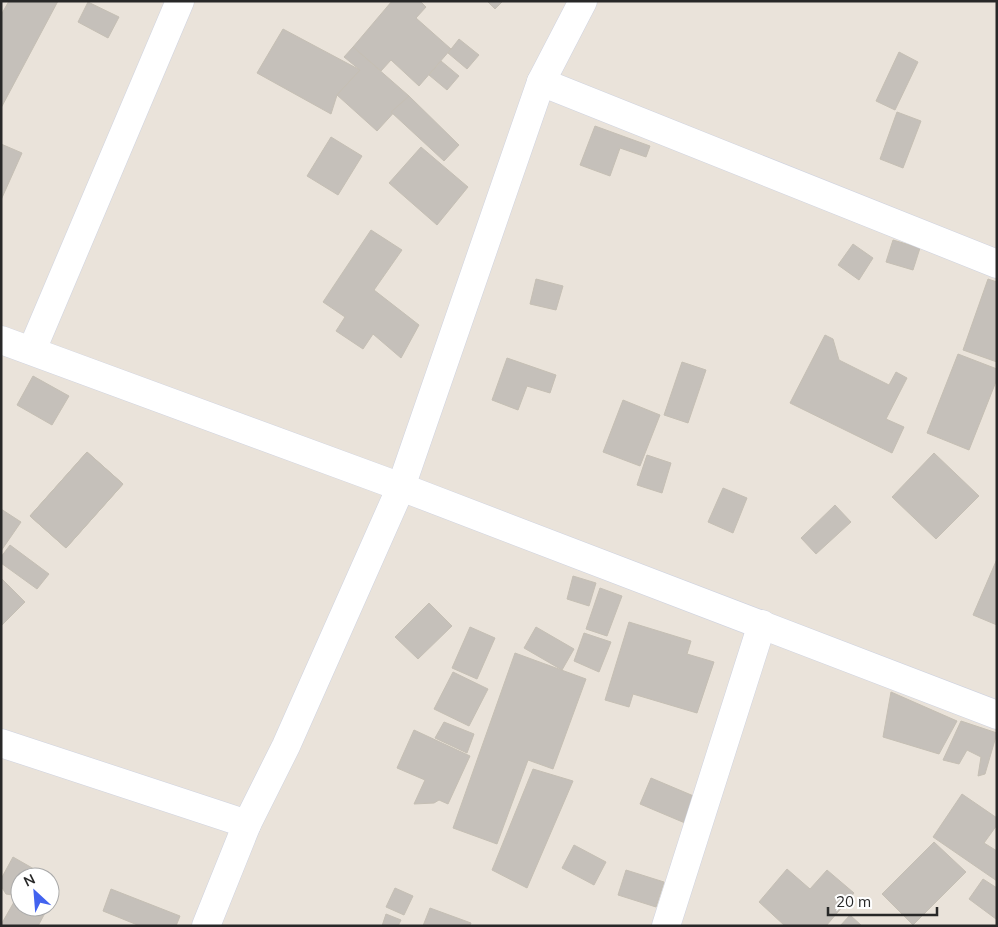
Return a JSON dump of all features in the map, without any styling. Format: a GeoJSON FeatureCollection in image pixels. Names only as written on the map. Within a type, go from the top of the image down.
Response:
{"type":"FeatureCollection","features":[{"type":"Feature","properties":{"kind":"street"},"geometry":{"type":"LineString","coordinates":[[32,350],[180,1]]}},
{"type":"Feature","properties":{"kind":"street"},"geometry":{"type":"LineString","coordinates":[[206,926],[247,824],[286,746],[401,487],[541,82],[584,1]]}},
{"type":"Feature","properties":{"kind":"street"},"geometry":{"type":"LineString","coordinates":[[541,82],[997,264]]}},
{"type":"Feature","properties":{"kind":"street"},"geometry":{"type":"LineString","coordinates":[[1,340],[401,487],[997,715]]}},
{"type":"Feature","properties":{"kind":"street"},"geometry":{"type":"LineString","coordinates":[[666,926],[762,624]]}},
{"type":"Feature","properties":{"kind":"street"},"geometry":{"type":"LineString","coordinates":[[1,743],[247,824]]}},
{"type":"Feature","properties":{"kind":"building"},"geometry":{"type":"Polygon","coordinates":[[[9,1],[58,1],[1,108],[1,15],[9,1]]]}},
{"type":"Feature","properties":{"kind":"building"},"geometry":{"type":"Polygon","coordinates":[[[392,1],[420,1],[426,7],[416,18],[451,49],[419,86],[391,60],[381,71],[353,47],[392,1]]]}},
{"type":"Feature","properties":{"kind":"building"},"geometry":{"type":"Polygon","coordinates":[[[487,1],[503,1],[495,9],[487,1]]]}},
{"type":"Feature","properties":{"kind":"building"},"geometry":{"type":"Polygon","coordinates":[[[88,2],[119,17],[108,38],[78,22],[88,2]]]}},
{"type":"Feature","properties":{"kind":"building"},"geometry":{"type":"Polygon","coordinates":[[[283,29],[360,70],[337,95],[331,114],[257,73],[283,29]]]}},
{"type":"Feature","properties":{"kind":"building"},"geometry":{"type":"Polygon","coordinates":[[[459,39],[479,55],[467,69],[448,53],[459,39]]]}},
{"type":"Feature","properties":{"kind":"building"},"geometry":{"type":"Polygon","coordinates":[[[353,47],[409,96],[377,131],[337,95],[360,70],[344,57],[353,47]]]}},
{"type":"Feature","properties":{"kind":"building"},"geometry":{"type":"Polygon","coordinates":[[[899,52],[918,62],[895,110],[876,101],[899,52]]]}},
{"type":"Feature","properties":{"kind":"building"},"geometry":{"type":"Polygon","coordinates":[[[441,61],[459,76],[447,90],[429,75],[441,61]]]}},
{"type":"Feature","properties":{"kind":"building"},"geometry":{"type":"Polygon","coordinates":[[[409,96],[459,145],[444,161],[391,112],[409,96]]]}},
{"type":"Feature","properties":{"kind":"building"},"geometry":{"type":"Polygon","coordinates":[[[897,112],[921,121],[903,168],[880,159],[897,112]]]}},
{"type":"Feature","properties":{"kind":"building"},"geometry":{"type":"Polygon","coordinates":[[[595,126],[650,146],[646,157],[620,148],[610,176],[580,165],[595,126]]]}},
{"type":"Feature","properties":{"kind":"building"},"geometry":{"type":"Polygon","coordinates":[[[331,137],[362,156],[338,195],[307,176],[331,137]]]}},
{"type":"Feature","properties":{"kind":"building"},"geometry":{"type":"Polygon","coordinates":[[[1,144],[22,153],[1,200],[1,144]]]}},
{"type":"Feature","properties":{"kind":"building"},"geometry":{"type":"Polygon","coordinates":[[[421,147],[468,187],[437,225],[389,183],[421,147]]]}},
{"type":"Feature","properties":{"kind":"building"},"geometry":{"type":"Polygon","coordinates":[[[371,230],[402,250],[374,290],[419,325],[401,358],[373,334],[363,349],[336,331],[345,317],[323,302],[371,230]]]}},
{"type":"Feature","properties":{"kind":"building"},"geometry":{"type":"Polygon","coordinates":[[[893,240],[920,248],[913,270],[886,262],[893,240]]]}},
{"type":"Feature","properties":{"kind":"building"},"geometry":{"type":"Polygon","coordinates":[[[853,244],[873,258],[859,280],[838,265],[853,244]]]}},
{"type":"Feature","properties":{"kind":"building"},"geometry":{"type":"Polygon","coordinates":[[[536,279],[563,286],[556,310],[530,304],[536,279]]]}},
{"type":"Feature","properties":{"kind":"building"},"geometry":{"type":"Polygon","coordinates":[[[988,279],[997,282],[997,362],[963,350],[988,279]]]}},
{"type":"Feature","properties":{"kind":"building"},"geometry":{"type":"Polygon","coordinates":[[[825,335],[833,339],[839,360],[889,385],[896,372],[907,378],[886,419],[904,427],[892,453],[790,403],[825,335]]]}},
{"type":"Feature","properties":{"kind":"building"},"geometry":{"type":"Polygon","coordinates":[[[958,354],[997,369],[997,379],[969,450],[927,433],[958,354]]]}},
{"type":"Feature","properties":{"kind":"building"},"geometry":{"type":"Polygon","coordinates":[[[507,358],[556,375],[550,393],[527,386],[518,410],[492,400],[507,358]]]}},
{"type":"Feature","properties":{"kind":"building"},"geometry":{"type":"Polygon","coordinates":[[[682,362],[706,370],[688,423],[664,415],[682,362]]]}},
{"type":"Feature","properties":{"kind":"building"},"geometry":{"type":"Polygon","coordinates":[[[33,376],[69,396],[52,425],[17,405],[33,376]]]}},
{"type":"Feature","properties":{"kind":"building"},"geometry":{"type":"Polygon","coordinates":[[[623,400],[660,415],[640,466],[603,452],[623,400]]]}},
{"type":"Feature","properties":{"kind":"building"},"geometry":{"type":"Polygon","coordinates":[[[87,452],[123,484],[66,548],[30,516],[87,452]]]}},
{"type":"Feature","properties":{"kind":"building"},"geometry":{"type":"Polygon","coordinates":[[[87,452],[123,484],[66,548],[30,516],[87,452]]]}},
{"type":"Feature","properties":{"kind":"building"},"geometry":{"type":"Polygon","coordinates":[[[934,453],[979,496],[936,539],[892,497],[934,453]]]}},
{"type":"Feature","properties":{"kind":"building"},"geometry":{"type":"Polygon","coordinates":[[[647,455],[671,463],[662,493],[637,485],[647,455]]]}},
{"type":"Feature","properties":{"kind":"building"},"geometry":{"type":"Polygon","coordinates":[[[723,488],[747,498],[733,533],[708,522],[723,488]]]}},
{"type":"Feature","properties":{"kind":"building"},"geometry":{"type":"Polygon","coordinates":[[[835,505],[851,522],[816,554],[801,538],[835,505]]]}},
{"type":"Feature","properties":{"kind":"building"},"geometry":{"type":"Polygon","coordinates":[[[1,509],[21,522],[1,551],[1,509]]]}},
{"type":"Feature","properties":{"kind":"building"},"geometry":{"type":"Polygon","coordinates":[[[10,545],[49,574],[37,589],[1,563],[1,557],[10,545]]]}},
{"type":"Feature","properties":{"kind":"building"},"geometry":{"type":"Polygon","coordinates":[[[997,559],[997,625],[973,615],[997,559]]]}},
{"type":"Feature","properties":{"kind":"building"},"geometry":{"type":"Polygon","coordinates":[[[573,576],[596,583],[589,606],[567,599],[573,576]]]}},
{"type":"Feature","properties":{"kind":"building"},"geometry":{"type":"Polygon","coordinates":[[[1,578],[25,602],[1,626],[1,578]]]}},
{"type":"Feature","properties":{"kind":"building"},"geometry":{"type":"Polygon","coordinates":[[[600,588],[622,596],[607,636],[586,629],[600,588]]]}},
{"type":"Feature","properties":{"kind":"building"},"geometry":{"type":"Polygon","coordinates":[[[429,603],[452,626],[418,659],[395,637],[429,603]]]}},
{"type":"Feature","properties":{"kind":"building"},"geometry":{"type":"Polygon","coordinates":[[[629,622],[691,641],[687,654],[714,662],[697,713],[633,694],[629,707],[605,700],[629,622]]]}},
{"type":"Feature","properties":{"kind":"building"},"geometry":{"type":"Polygon","coordinates":[[[470,627],[495,638],[477,679],[452,668],[470,627]]]}},
{"type":"Feature","properties":{"kind":"building"},"geometry":{"type":"Polygon","coordinates":[[[536,627],[574,649],[562,670],[524,648],[536,627]]]}},
{"type":"Feature","properties":{"kind":"building"},"geometry":{"type":"Polygon","coordinates":[[[584,633],[611,642],[599,672],[574,661],[584,633]]]}},
{"type":"Feature","properties":{"kind":"building"},"geometry":{"type":"Polygon","coordinates":[[[515,653],[586,679],[553,769],[528,760],[497,844],[453,828],[515,653]]]}},
{"type":"Feature","properties":{"kind":"building"},"geometry":{"type":"Polygon","coordinates":[[[453,672],[488,689],[469,726],[434,709],[453,672]]]}},
{"type":"Feature","properties":{"kind":"building"},"geometry":{"type":"Polygon","coordinates":[[[891,692],[957,721],[939,754],[883,737],[891,692]]]}},
{"type":"Feature","properties":{"kind":"building"},"geometry":{"type":"Polygon","coordinates":[[[961,721],[997,733],[985,774],[978,776],[981,757],[967,750],[959,764],[943,760],[961,721]]]}},
{"type":"Feature","properties":{"kind":"building"},"geometry":{"type":"Polygon","coordinates":[[[444,722],[474,734],[467,753],[435,738],[444,722]]]}},
{"type":"Feature","properties":{"kind":"building"},"geometry":{"type":"Polygon","coordinates":[[[414,730],[470,756],[448,804],[439,800],[434,803],[414,804],[425,780],[397,768],[414,730]]]}},
{"type":"Feature","properties":{"kind":"building"},"geometry":{"type":"Polygon","coordinates":[[[533,769],[573,781],[527,888],[492,870],[533,769]]]}},
{"type":"Feature","properties":{"kind":"building"},"geometry":{"type":"Polygon","coordinates":[[[651,778],[696,797],[685,823],[640,804],[651,778]]]}},
{"type":"Feature","properties":{"kind":"building"},"geometry":{"type":"Polygon","coordinates":[[[962,794],[997,818],[997,825],[984,843],[997,851],[997,881],[933,837],[962,794]]]}},
{"type":"Feature","properties":{"kind":"building"},"geometry":{"type":"Polygon","coordinates":[[[934,842],[966,872],[913,925],[882,894],[934,842]]]}},
{"type":"Feature","properties":{"kind":"building"},"geometry":{"type":"Polygon","coordinates":[[[574,845],[606,862],[594,885],[562,868],[574,845]]]}},
{"type":"Feature","properties":{"kind":"building"},"geometry":{"type":"Polygon","coordinates":[[[13,857],[30,867],[10,867],[10,895],[6,894],[1,886],[1,879],[13,857]]]}},
{"type":"Feature","properties":{"kind":"building"},"geometry":{"type":"Polygon","coordinates":[[[787,869],[810,889],[827,870],[854,893],[826,926],[785,926],[759,902],[787,869]]]}},
{"type":"Feature","properties":{"kind":"building"},"geometry":{"type":"Polygon","coordinates":[[[626,870],[664,882],[656,907],[618,895],[626,870]]]}},
{"type":"Feature","properties":{"kind":"building"},"geometry":{"type":"Polygon","coordinates":[[[983,879],[997,888],[996,919],[969,899],[983,879]]]}},
{"type":"Feature","properties":{"kind":"building"},"geometry":{"type":"Polygon","coordinates":[[[395,888],[413,896],[404,915],[386,907],[395,888]]]}},
{"type":"Feature","properties":{"kind":"building"},"geometry":{"type":"Polygon","coordinates":[[[111,889],[180,916],[176,926],[140,926],[103,911],[111,889]]]}},
{"type":"Feature","properties":{"kind":"building"},"geometry":{"type":"Polygon","coordinates":[[[430,908],[471,923],[470,926],[423,926],[430,908]]]}},
{"type":"Feature","properties":{"kind":"building"},"geometry":{"type":"Polygon","coordinates":[[[10,909],[10,917],[43,917],[38,926],[3,926],[2,923],[10,909]]]}},
{"type":"Feature","properties":{"kind":"building"},"geometry":{"type":"Polygon","coordinates":[[[386,914],[401,920],[398,926],[382,926],[386,914]]]}},
{"type":"Feature","properties":{"kind":"building"},"geometry":{"type":"Polygon","coordinates":[[[850,915],[862,926],[840,926],[850,915]]]}}]}
